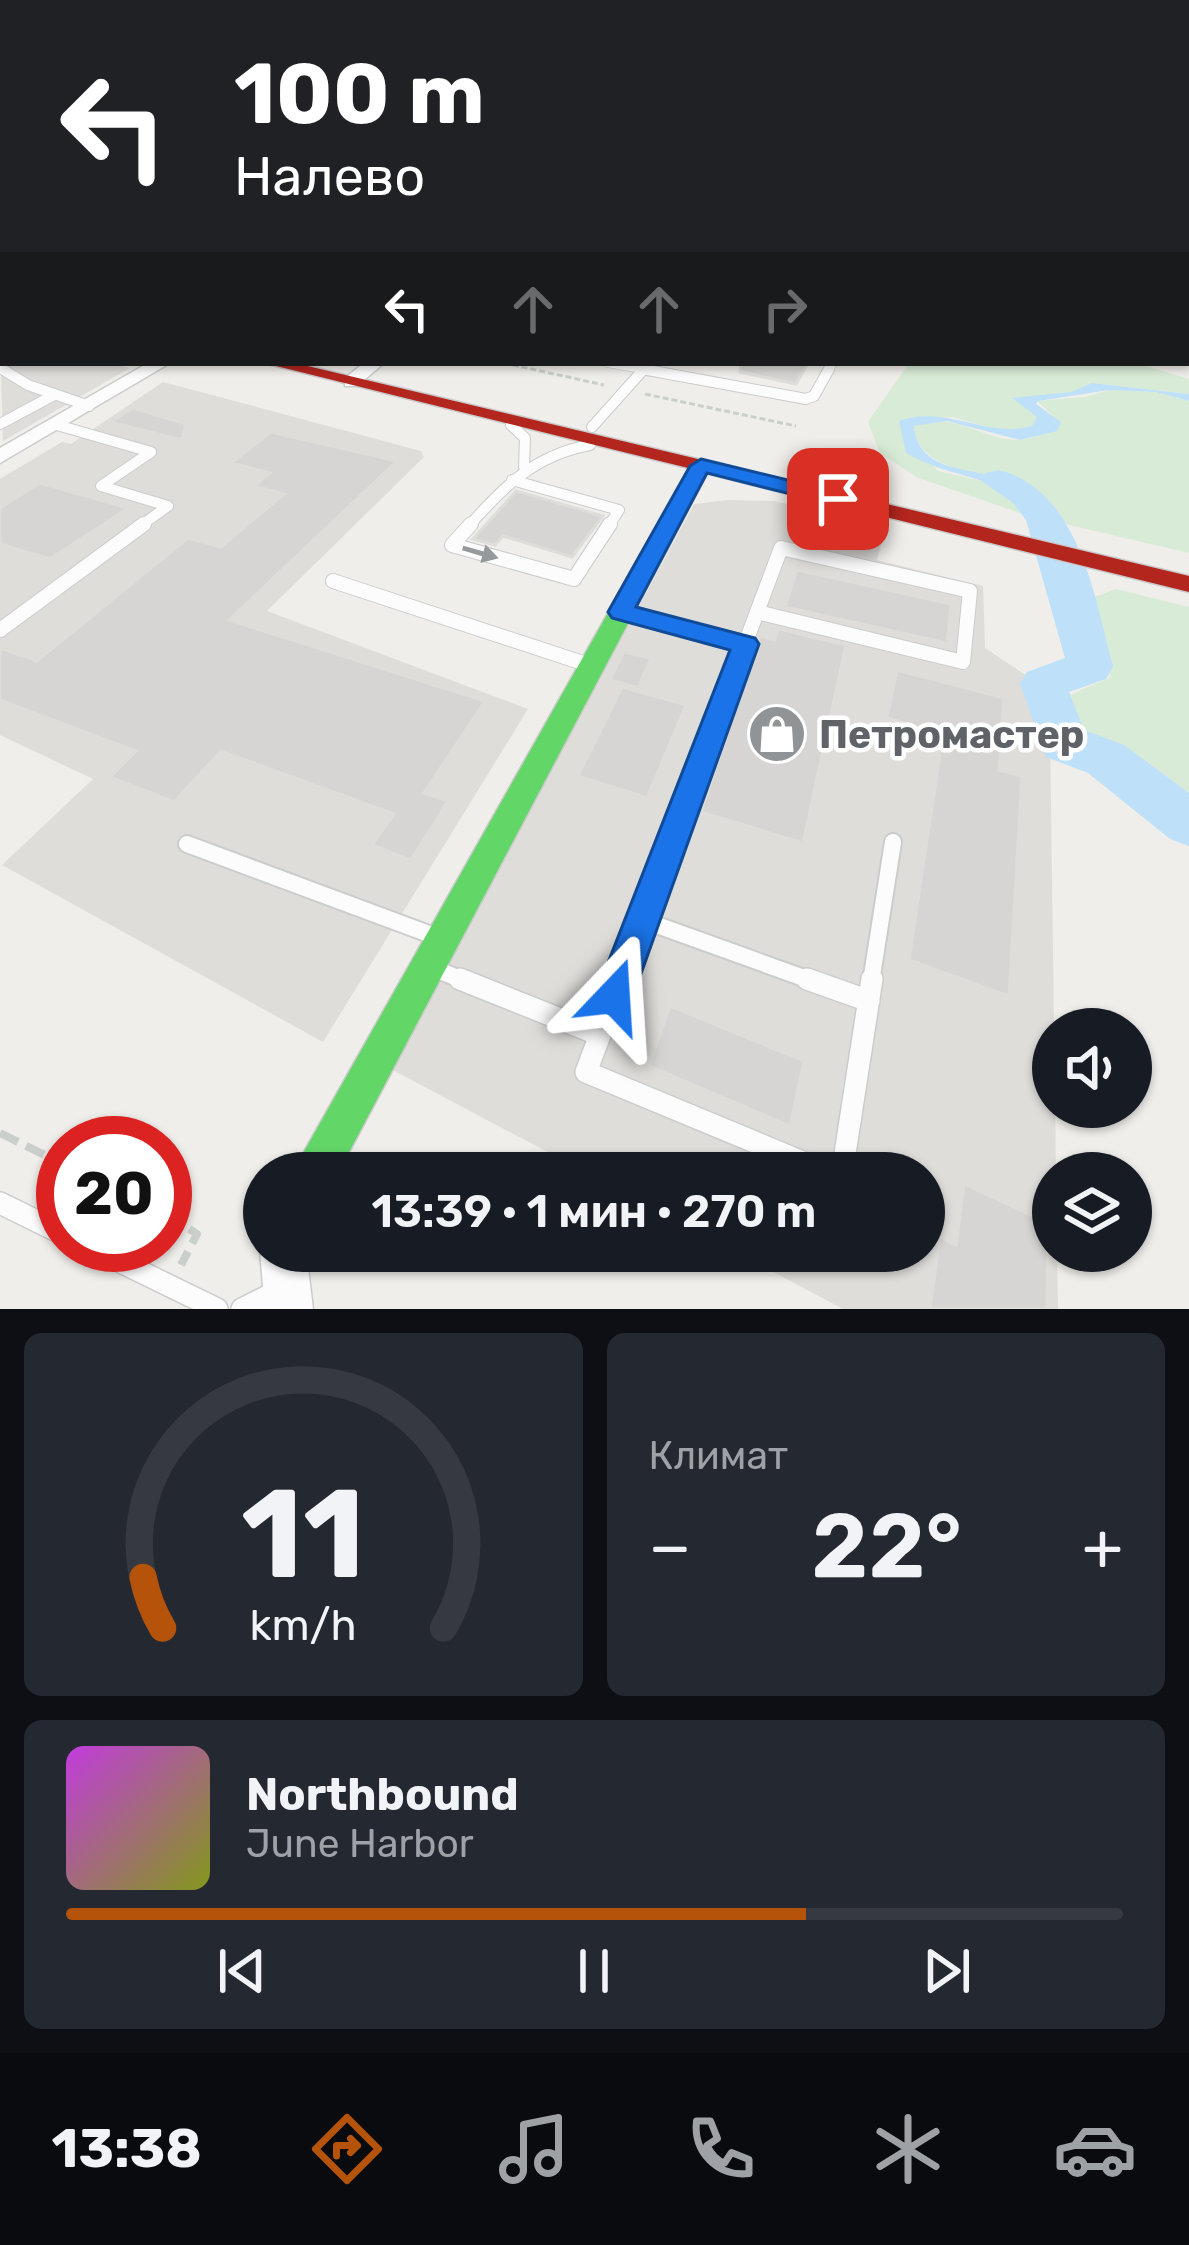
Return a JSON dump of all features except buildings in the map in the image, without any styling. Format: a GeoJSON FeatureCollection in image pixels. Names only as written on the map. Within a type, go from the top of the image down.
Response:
{"type":"FeatureCollection","features":[{"type":"Feature","properties":{"kind":"main road"},"geometry":{"type":"LineString","coordinates":[[303,366],[363,372],[601,435],[1022,536],[1189,568]]}},
{"type":"Feature","properties":{"kind":"main road"},"geometry":{"type":"LineString","coordinates":[[363,372],[503,418],[601,435],[701,466],[1022,536]]}},
{"type":"Feature","properties":{"kind":"main road"},"geometry":{"type":"LineString","coordinates":[[326,1152],[701,466]]}},
{"type":"Feature","properties":{"kind":"main road"},"geometry":{"type":"LineString","coordinates":[[1104,555],[1189,584]]}},
{"type":"Feature","properties":{"kind":"street"},"geometry":{"type":"LineString","coordinates":[[0,457],[156,366]]}},
{"type":"Feature","properties":{"kind":"lane"},"geometry":{"type":"LineString","coordinates":[[512,480],[619,510],[574,579],[452,545],[512,480],[524,467],[545,452],[601,435],[626,389],[646,366],[806,399],[814,396],[831,366]]}},
{"type":"Feature","properties":{"kind":"lane"},"geometry":{"type":"LineString","coordinates":[[0,368],[89,406]]}},
{"type":"Feature","properties":{"kind":"lane"},"geometry":{"type":"LineString","coordinates":[[0,424],[55,395]]}},
{"type":"Feature","properties":{"kind":"lane"},"geometry":{"type":"LineString","coordinates":[[503,418],[525,438],[524,467]]}},
{"type":"Feature","properties":{"kind":"lane"},"geometry":{"type":"LineString","coordinates":[[0,630],[169,506],[100,486],[151,452],[57,425]]}},
{"type":"Feature","properties":{"kind":"lane"},"geometry":{"type":"LineString","coordinates":[[758,612],[963,662],[970,591],[781,548],[586,1072],[778,1152]]}},
{"type":"Feature","properties":{"kind":"lane"},"geometry":{"type":"LineString","coordinates":[[333,581],[592,666]]}},
{"type":"Feature","properties":{"kind":"lane"},"geometry":{"type":"LineString","coordinates":[[621,612],[745,644]]}},
{"type":"Feature","properties":{"kind":"lane"},"geometry":{"type":"LineString","coordinates":[[845,1152],[893,842]]}},
{"type":"Feature","properties":{"kind":"lane"},"geometry":{"type":"LineString","coordinates":[[187,844],[442,938]]}},
{"type":"Feature","properties":{"kind":"lane"},"geometry":{"type":"LineString","coordinates":[[643,920],[869,1001]]}},
{"type":"Feature","properties":{"kind":"lane"},"geometry":{"type":"LineString","coordinates":[[428,966],[600,1035]]}},
{"type":"Feature","properties":{"kind":"lane"},"geometry":{"type":"LineString","coordinates":[[0,1203],[36,1221]]}},
{"type":"Feature","properties":{"kind":"lane"},"geometry":{"type":"LineString","coordinates":[[141,1272],[217,1309]]}},
{"type":"Feature","properties":{"kind":"lane"},"geometry":{"type":"LineString","coordinates":[[242,1309],[286,1282]]}},
{"type":"Feature","properties":{"kind":"path"},"geometry":{"type":"LineString","coordinates":[[518,366],[796,426]]}},
{"type":"Feature","properties":{"kind":"path"},"geometry":{"type":"LineString","coordinates":[[0,1133],[36,1151]]}},
{"type":"Feature","properties":{"kind":"path"},"geometry":{"type":"LineString","coordinates":[[168,1285],[175,1272]]}},
{"type":"Feature","properties":{"kind":"shaded area"},"geometry":{"type":"Polygon","coordinates":[[[1,366],[130,368],[3,441],[1,366]]]}},
{"type":"Feature","properties":{"kind":"shaded area"},"geometry":{"type":"Polygon","coordinates":[[[163,382],[421,451],[424,457],[267,611],[528,709],[323,1042],[2,865],[93,779],[0,735],[0,479],[62,442],[71,444],[163,382]]]}},
{"type":"Feature","properties":{"kind":"shaded area"},"geometry":{"type":"Polygon","coordinates":[[[774,501],[886,526],[877,560],[983,586],[985,648],[1030,678],[1050,730],[1054,1008],[1032,1008],[1032,1128],[1055,1128],[1056,1152],[1032,1152],[1032,1272],[1057,1272],[1058,1309],[843,1309],[773,1272],[945,1272],[945,1152],[547,1152],[391,1069],[694,504],[774,501]]]}},
{"type":"Feature","properties":{"kind":"green space"},"geometry":{"type":"Polygon","coordinates":[[[907,366],[1146,366],[1189,379],[1189,394],[1092,383],[1072,392],[1014,399],[1038,417],[1033,426],[1009,433],[952,417],[899,421],[938,471],[1007,487],[1029,505],[1028,516],[916,477],[880,453],[868,422],[907,366]]]}},
{"type":"Feature","properties":{"kind":"green space"},"geometry":{"type":"Polygon","coordinates":[[[1109,390],[1156,392],[1189,401],[1189,553],[1052,521],[1039,502],[1021,490],[934,459],[920,445],[914,426],[941,421],[1006,439],[1024,439],[1057,430],[1060,422],[1037,401],[1109,390]]]}},
{"type":"Feature","properties":{"kind":"green space"},"geometry":{"type":"Polygon","coordinates":[[[1116,589],[1189,607],[1189,807],[1088,741],[1065,718],[1065,697],[1111,677],[1087,600],[1116,589]]]}},
{"type":"Feature","properties":{"kind":"water"},"geometry":{"type":"Polygon","coordinates":[[[1092,383],[1189,394],[1189,401],[1156,392],[1109,390],[1038,401],[1061,422],[1057,431],[1020,440],[947,421],[914,426],[921,447],[934,460],[1019,485],[1038,499],[1052,521],[1028,516],[1028,505],[1000,488],[906,453],[899,421],[933,416],[999,428],[1032,426],[1037,417],[1012,398],[1071,392],[1092,383]]]}},
{"type":"Feature","properties":{"kind":"waterway"},"geometry":{"type":"LineString","coordinates":[[999,481],[1025,495],[1045,520],[1090,667],[1043,684],[1064,743],[1106,759],[1189,823]]}},
{"type":"Feature","properties":{"kind":"traffic: fast"},"geometry":{"type":"LineString","coordinates":[[325,1152],[701,466]]}},
{"type":"Feature","properties":{"kind":"traffic: jam"},"geometry":{"type":"LineString","coordinates":[[285,366],[1189,584]]}},
{"type":"Feature","properties":{"kind":"place","name":"Петромастер"},"geometry":{"type":"Point","coordinates":[777,734]}},
{"type":"Feature","properties":{"kind":"route"},"geometry":{"type":"LineString","coordinates":[[614,996],[745,644],[621,612],[701,466],[838,499]]}}]}
